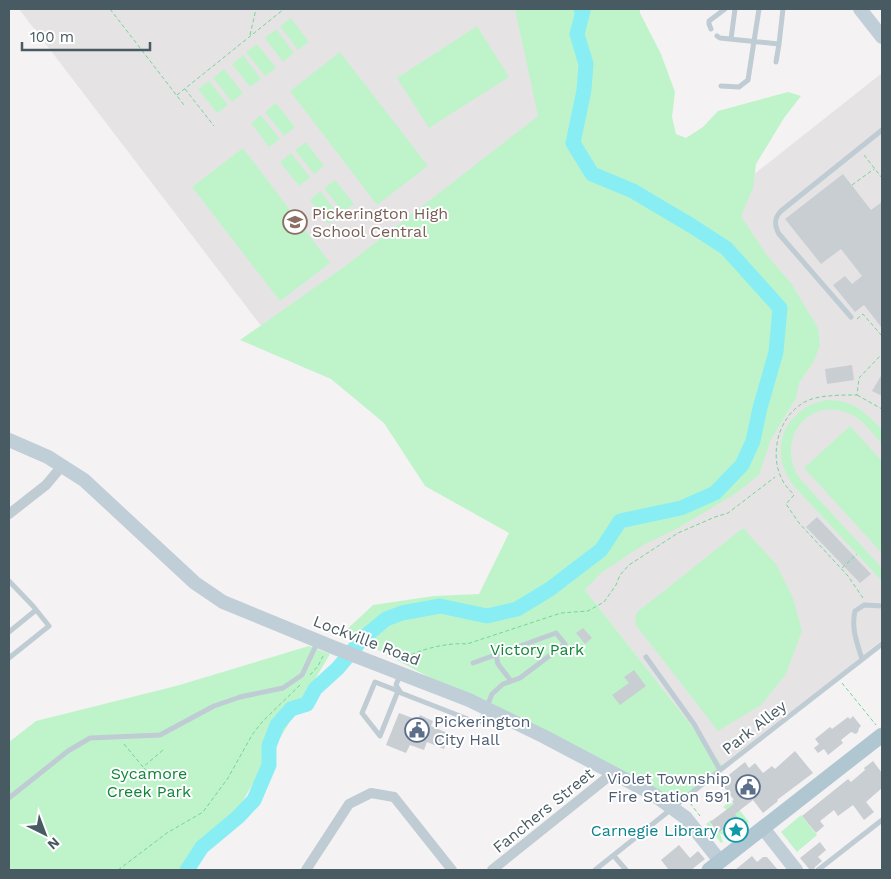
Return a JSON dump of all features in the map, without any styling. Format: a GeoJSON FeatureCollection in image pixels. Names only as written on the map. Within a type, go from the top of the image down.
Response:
{"type":"FeatureCollection","features":[{"type":"Feature","properties":{"kind":"main road"},"geometry":{"type":"LineString","coordinates":[[860,9],[882,37]]}},
{"type":"Feature","properties":{"kind":"main road","name":"Lockville Road"},"geometry":{"type":"LineString","coordinates":[[9,440],[62,466],[84,480],[202,588],[235,607],[326,647],[396,670],[487,708],[653,794],[686,818],[714,866]]}},
{"type":"Feature","properties":{"kind":"main road"},"geometry":{"type":"LineString","coordinates":[[714,866],[764,828],[880,732]]}},
{"type":"Feature","properties":{"kind":"main road"},"geometry":{"type":"LineString","coordinates":[[764,828],[796,870]]}},
{"type":"Feature","properties":{"kind":"street"},"geometry":{"type":"LineString","coordinates":[[9,514],[46,485],[62,466]]}},
{"type":"Feature","properties":{"kind":"street","name":"Fanchers Street"},"geometry":{"type":"LineString","coordinates":[[492,870],[613,773]]}},
{"type":"Feature","properties":{"kind":"street"},"geometry":{"type":"LineString","coordinates":[[306,870],[349,804],[371,793],[394,797],[452,870]]}},
{"type":"Feature","properties":{"kind":"lane"},"geometry":{"type":"LineString","coordinates":[[711,29],[708,24],[724,9]]}},
{"type":"Feature","properties":{"kind":"lane"},"geometry":{"type":"LineString","coordinates":[[731,39],[735,9]]}},
{"type":"Feature","properties":{"kind":"lane"},"geometry":{"type":"LineString","coordinates":[[721,86],[739,87],[748,80],[759,9]]}},
{"type":"Feature","properties":{"kind":"lane"},"geometry":{"type":"LineString","coordinates":[[776,62],[783,9]]}},
{"type":"Feature","properties":{"kind":"lane"},"geometry":{"type":"LineString","coordinates":[[717,36],[778,44]]}},
{"type":"Feature","properties":{"kind":"lane"},"geometry":{"type":"LineString","coordinates":[[851,316],[780,234],[776,229],[775,222],[780,211],[882,130]]}},
{"type":"Feature","properties":{"kind":"lane"},"geometry":{"type":"LineString","coordinates":[[9,580],[49,626],[9,658]]}},
{"type":"Feature","properties":{"kind":"lane"},"geometry":{"type":"LineString","coordinates":[[862,659],[852,622],[855,611],[867,604],[882,606]]}},
{"type":"Feature","properties":{"kind":"lane"},"geometry":{"type":"LineString","coordinates":[[9,632],[36,610]]}},
{"type":"Feature","properties":{"kind":"lane"},"geometry":{"type":"LineString","coordinates":[[396,670],[398,691],[380,736],[362,713],[375,682],[398,691],[475,723],[480,722],[492,694],[503,684],[520,678],[565,644],[556,633],[473,663]]}},
{"type":"Feature","properties":{"kind":"lane","name":"Park Alley"},"geometry":{"type":"LineString","coordinates":[[595,870],[882,644]]}},
{"type":"Feature","properties":{"kind":"lane"},"geometry":{"type":"LineString","coordinates":[[9,798],[68,751],[90,738],[160,735],[214,706],[240,697],[283,688],[302,675],[326,647]]}},
{"type":"Feature","properties":{"kind":"lane"},"geometry":{"type":"LineString","coordinates":[[496,655],[498,664],[511,681]]}},
{"type":"Feature","properties":{"kind":"lane"},"geometry":{"type":"LineString","coordinates":[[646,657],[694,724],[720,770]]}},
{"type":"Feature","properties":{"kind":"lane"},"geometry":{"type":"LineString","coordinates":[[818,870],[882,820]]}},
{"type":"Feature","properties":{"kind":"lane"},"geometry":{"type":"LineString","coordinates":[[614,856],[626,870]]}},
{"type":"Feature","properties":{"kind":"path"},"geometry":{"type":"LineString","coordinates":[[110,9],[184,105]]}},
{"type":"Feature","properties":{"kind":"path"},"geometry":{"type":"LineString","coordinates":[[250,36],[256,9]]}},
{"type":"Feature","properties":{"kind":"path"},"geometry":{"type":"LineString","coordinates":[[176,95],[284,9]]}},
{"type":"Feature","properties":{"kind":"path"},"geometry":{"type":"LineString","coordinates":[[184,88],[214,126]]}},
{"type":"Feature","properties":{"kind":"path"},"geometry":{"type":"LineString","coordinates":[[863,153],[882,178]]}},
{"type":"Feature","properties":{"kind":"path"},"geometry":{"type":"LineString","coordinates":[[852,185],[875,168]]}},
{"type":"Feature","properties":{"kind":"path"},"geometry":{"type":"LineString","coordinates":[[851,316],[855,320],[863,314],[882,336]]}},
{"type":"Feature","properties":{"kind":"path"},"geometry":{"type":"LineString","coordinates":[[858,395],[858,378],[882,354]]}},
{"type":"Feature","properties":{"kind":"path"},"geometry":{"type":"LineString","coordinates":[[867,604],[842,568],[800,523],[786,504],[794,495],[784,484],[780,475],[776,447],[781,429],[786,420],[799,406],[814,398],[832,395],[858,395],[882,409]]}},
{"type":"Feature","properties":{"kind":"path"},"geometry":{"type":"LineString","coordinates":[[396,670],[408,656],[419,652],[457,643],[467,644],[561,613],[588,611],[604,602],[620,575],[629,565],[678,533],[728,513],[775,477]]}},
{"type":"Feature","properties":{"kind":"path"},"geometry":{"type":"LineString","coordinates":[[842,568],[857,554]]}},
{"type":"Feature","properties":{"kind":"path"},"geometry":{"type":"LineString","coordinates":[[307,679],[318,666],[326,647]]}},
{"type":"Feature","properties":{"kind":"path"},"geometry":{"type":"LineString","coordinates":[[838,678],[880,732]]}},
{"type":"Feature","properties":{"kind":"path"},"geometry":{"type":"LineString","coordinates":[[118,870],[167,833],[202,812],[228,778],[252,735],[262,722],[301,684]]}},
{"type":"Feature","properties":{"kind":"path"},"geometry":{"type":"LineString","coordinates":[[120,737],[124,745],[147,772]]}},
{"type":"Feature","properties":{"kind":"path"},"geometry":{"type":"LineString","coordinates":[[143,767],[163,750]]}},
{"type":"Feature","properties":{"kind":"shaded area","name":"Pickerington High School Central"},"geometry":{"type":"Polygon","coordinates":[[[19,9],[519,9],[548,114],[265,331],[19,9]]]}},
{"type":"Feature","properties":{"kind":"shaded area"},"geometry":{"type":"Polygon","coordinates":[[[882,73],[882,640],[724,767],[566,566],[700,217],[882,73]]]}},
{"type":"Feature","properties":{"kind":"green space","name":"Victory Park"},"geometry":{"type":"Polygon","coordinates":[[[515,9],[640,9],[640,13],[661,54],[675,92],[672,117],[676,134],[686,138],[703,127],[718,111],[788,92],[801,96],[784,118],[756,164],[753,188],[741,216],[766,254],[791,283],[818,328],[820,346],[813,363],[799,383],[796,398],[771,439],[759,475],[735,494],[678,528],[645,544],[601,573],[585,590],[724,767],[673,807],[344,632],[373,605],[434,596],[479,594],[509,533],[425,486],[384,423],[331,379],[240,340],[344,267],[538,116],[515,9]]]}},
{"type":"Feature","properties":{"kind":"green space"},"geometry":{"type":"Polygon","coordinates":[[[291,18],[309,42],[298,50],[280,26],[291,18]]]}},
{"type":"Feature","properties":{"kind":"green space"},"geometry":{"type":"Polygon","coordinates":[[[477,26],[509,77],[429,128],[397,78],[477,26]]]}},
{"type":"Feature","properties":{"kind":"green space"},"geometry":{"type":"Polygon","coordinates":[[[276,29],[294,53],[283,62],[265,38],[276,29]]]}},
{"type":"Feature","properties":{"kind":"green space"},"geometry":{"type":"Polygon","coordinates":[[[257,44],[276,68],[265,76],[246,52],[257,44]]]}},
{"type":"Feature","properties":{"kind":"green space"},"geometry":{"type":"Polygon","coordinates":[[[340,52],[428,166],[377,205],[290,91],[340,52]]]}},
{"type":"Feature","properties":{"kind":"green space"},"geometry":{"type":"Polygon","coordinates":[[[243,55],[261,79],[250,87],[232,64],[243,55]]]}},
{"type":"Feature","properties":{"kind":"green space"},"geometry":{"type":"Polygon","coordinates":[[[224,69],[243,93],[232,102],[213,78],[224,69]]]}},
{"type":"Feature","properties":{"kind":"green space"},"geometry":{"type":"Polygon","coordinates":[[[209,81],[228,105],[217,113],[198,89],[209,81]]]}},
{"type":"Feature","properties":{"kind":"green space"},"geometry":{"type":"Polygon","coordinates":[[[276,103],[295,127],[284,136],[265,112],[276,103]]]}},
{"type":"Feature","properties":{"kind":"green space"},"geometry":{"type":"Polygon","coordinates":[[[261,115],[280,139],[269,147],[251,123],[261,115]]]}},
{"type":"Feature","properties":{"kind":"green space"},"geometry":{"type":"Polygon","coordinates":[[[306,142],[324,166],[314,174],[295,150],[306,142]]]}},
{"type":"Feature","properties":{"kind":"green space"},"geometry":{"type":"Polygon","coordinates":[[[243,148],[330,263],[280,301],[192,187],[243,148]]]}},
{"type":"Feature","properties":{"kind":"green space"},"geometry":{"type":"Polygon","coordinates":[[[291,153],[310,177],[299,186],[280,162],[291,153]]]}},
{"type":"Feature","properties":{"kind":"green space"},"geometry":{"type":"Polygon","coordinates":[[[335,180],[354,204],[343,212],[324,188],[335,180]]]}},
{"type":"Feature","properties":{"kind":"green space"},"geometry":{"type":"Polygon","coordinates":[[[320,191],[339,215],[328,224],[310,200],[320,191]]]}},
{"type":"Feature","properties":{"kind":"green space"},"geometry":{"type":"Polygon","coordinates":[[[826,400],[851,404],[864,412],[882,430],[882,444],[853,415],[833,410],[819,411],[807,418],[798,427],[793,439],[791,452],[794,466],[801,480],[882,568],[882,581],[794,486],[786,473],[781,446],[790,422],[799,412],[811,405],[826,400]]]}},
{"type":"Feature","properties":{"kind":"green space"},"geometry":{"type":"Polygon","coordinates":[[[850,426],[882,461],[882,553],[804,468],[850,426]]]}},
{"type":"Feature","properties":{"kind":"green space"},"geometry":{"type":"Polygon","coordinates":[[[743,528],[776,564],[793,598],[802,631],[786,674],[761,705],[718,731],[635,624],[636,613],[743,528]]]}},
{"type":"Feature","properties":{"kind":"green space","name":"Sycamore Creek Park"},"geometry":{"type":"Polygon","coordinates":[[[309,646],[330,654],[232,819],[188,870],[9,870],[9,742],[36,721],[176,686],[309,646]]]}},
{"type":"Feature","properties":{"kind":"green space"},"geometry":{"type":"Polygon","coordinates":[[[729,802],[731,804],[733,802],[749,822],[736,832],[731,825],[738,818],[723,807],[729,802]]]}},
{"type":"Feature","properties":{"kind":"green space"},"geometry":{"type":"Polygon","coordinates":[[[801,815],[817,835],[797,852],[781,832],[801,815]]]}},
{"type":"Feature","properties":{"kind":"green space"},"geometry":{"type":"Polygon","coordinates":[[[711,820],[710,823],[718,833],[727,828],[732,835],[727,839],[720,834],[723,842],[721,843],[706,824],[711,820]]]}},
{"type":"Feature","properties":{"kind":"building"},"geometry":{"type":"Polygon","coordinates":[[[843,174],[871,210],[882,202],[882,328],[864,305],[855,312],[833,285],[845,276],[852,284],[862,276],[841,249],[821,264],[785,219],[843,174]]]}},
{"type":"Feature","properties":{"kind":"building"},"geometry":{"type":"Polygon","coordinates":[[[852,365],[854,380],[827,384],[825,369],[852,365]]]}},
{"type":"Feature","properties":{"kind":"building"},"geometry":{"type":"Polygon","coordinates":[[[882,374],[882,396],[872,391],[882,374]]]}},
{"type":"Feature","properties":{"kind":"building"},"geometry":{"type":"Polygon","coordinates":[[[817,517],[871,574],[860,583],[806,527],[817,517]]]}},
{"type":"Feature","properties":{"kind":"building"},"geometry":{"type":"Polygon","coordinates":[[[583,628],[592,638],[585,644],[576,633],[583,628]]]}},
{"type":"Feature","properties":{"kind":"building"},"geometry":{"type":"Polygon","coordinates":[[[634,670],[646,686],[620,705],[612,695],[629,683],[624,677],[634,670]]]}},
{"type":"Feature","properties":{"kind":"building","name":"Pickerington City Hall"},"geometry":{"type":"Polygon","coordinates":[[[399,713],[418,720],[420,715],[433,721],[431,726],[450,734],[444,749],[427,742],[424,750],[410,745],[406,753],[386,745],[399,713]]]}},
{"type":"Feature","properties":{"kind":"building"},"geometry":{"type":"Polygon","coordinates":[[[853,716],[861,726],[858,732],[856,734],[851,732],[841,740],[843,743],[828,755],[824,749],[818,753],[814,748],[819,744],[815,739],[830,727],[832,729],[848,717],[850,719],[853,716]]]}},
{"type":"Feature","properties":{"kind":"building"},"geometry":{"type":"Polygon","coordinates":[[[795,751],[813,773],[763,813],[753,800],[735,814],[738,818],[732,824],[718,833],[710,822],[734,804],[732,801],[734,800],[720,782],[745,762],[749,768],[755,763],[763,773],[772,766],[775,769],[795,751]]]}},
{"type":"Feature","properties":{"kind":"building"},"geometry":{"type":"Polygon","coordinates":[[[873,761],[882,773],[882,788],[866,802],[874,812],[864,820],[853,805],[838,816],[834,810],[820,821],[824,826],[816,833],[802,816],[848,779],[851,782],[873,761]]]}},
{"type":"Feature","properties":{"kind":"building"},"geometry":{"type":"Polygon","coordinates":[[[820,842],[826,850],[818,857],[822,861],[814,870],[810,870],[800,858],[820,842]]]}},
{"type":"Feature","properties":{"kind":"building"},"geometry":{"type":"Polygon","coordinates":[[[679,845],[690,858],[698,851],[705,859],[691,870],[669,870],[661,860],[679,845]]]}},
{"type":"Feature","properties":{"kind":"building"},"geometry":{"type":"Polygon","coordinates":[[[752,856],[757,862],[763,857],[767,857],[778,870],[735,870],[752,856]]]}},
{"type":"Feature","properties":{"kind":"waterway"},"geometry":{"type":"LineString","coordinates":[[187,870],[202,847],[238,817],[254,800],[269,765],[269,746],[277,725],[291,709],[307,704],[315,689],[338,668],[363,638],[386,619],[402,613],[440,606],[487,616],[517,609],[550,589],[601,550],[620,521],[681,508],[715,493],[742,465],[753,441],[776,352],[780,308],[726,248],[633,191],[592,174],[573,143],[584,90],[586,64],[577,34],[583,11],[581,9]]}},
{"type":"Feature","properties":{"kind":"place","name":"Pickerington High School Central"},"geometry":{"type":"Point","coordinates":[295,222]}},
{"type":"Feature","properties":{"kind":"place","name":"Pickerington City Hall"},"geometry":{"type":"Point","coordinates":[417,730]}},
{"type":"Feature","properties":{"kind":"place","name":"Violet Township Fire Station 591"},"geometry":{"type":"Point","coordinates":[748,787]}},
{"type":"Feature","properties":{"kind":"place","name":"Carnegie Library"},"geometry":{"type":"Point","coordinates":[736,830]}}]}
